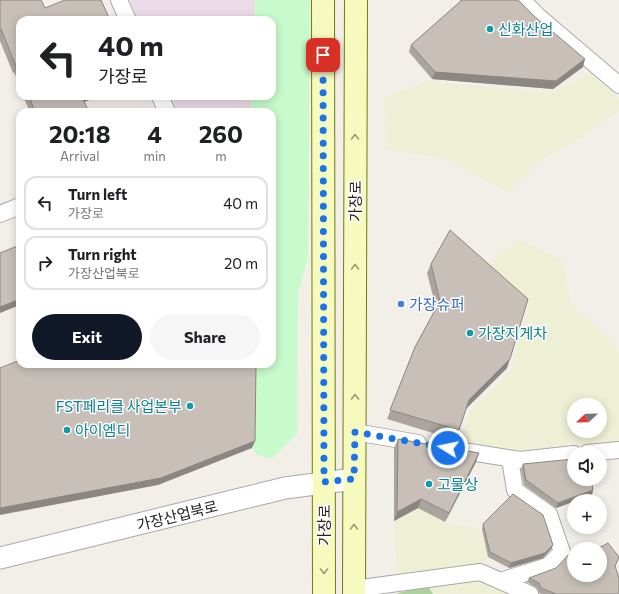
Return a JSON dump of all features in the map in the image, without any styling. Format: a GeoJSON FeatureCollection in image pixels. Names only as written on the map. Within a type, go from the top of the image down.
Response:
{"type":"FeatureCollection","features":[{"type":"Feature","properties":{"kind":"main road","name":"가장로"},"geometry":{"type":"LineString","coordinates":[[323,0],[324,594]]}},
{"type":"Feature","properties":{"kind":"main road","name":"가장로"},"geometry":{"type":"LineString","coordinates":[[354,592],[356,0]]}},
{"type":"Feature","properties":{"kind":"street"},"geometry":{"type":"LineString","coordinates":[[119,0],[126,16]]}},
{"type":"Feature","properties":{"kind":"street"},"geometry":{"type":"LineString","coordinates":[[522,0],[538,16],[619,85]]}},
{"type":"Feature","properties":{"kind":"street"},"geometry":{"type":"LineString","coordinates":[[0,214],[16,208]]}},
{"type":"Feature","properties":{"kind":"street"},"geometry":{"type":"LineString","coordinates":[[355,432],[510,459],[520,460],[567,455]]}},
{"type":"Feature","properties":{"kind":"street"},"geometry":{"type":"LineString","coordinates":[[607,451],[619,450]]}},
{"type":"Feature","properties":{"kind":"street"},"geometry":{"type":"LineString","coordinates":[[500,581],[548,566],[562,552],[549,514],[515,490],[510,459]]}},
{"type":"Feature","properties":{"kind":"street","name":"가장산업북로"},"geometry":{"type":"LineString","coordinates":[[0,558],[286,488],[354,479]]}},
{"type":"Feature","properties":{"kind":"street"},"geometry":{"type":"LineString","coordinates":[[354,592],[480,572],[530,594]]}},
{"type":"Feature","properties":{"kind":"shaded area"},"geometry":{"type":"Polygon","coordinates":[[[130,0],[255,0],[254,16],[136,16],[130,0]]]}},
{"type":"Feature","properties":{"kind":"shaded area"},"geometry":{"type":"Polygon","coordinates":[[[171,100],[250,100],[250,108],[174,108],[171,100]]]}},
{"type":"Feature","properties":{"kind":"green space"},"geometry":{"type":"Polygon","coordinates":[[[255,0],[310,0],[308,258],[298,293],[297,434],[272,459],[257,455],[252,448],[253,368],[276,368],[276,108],[250,108],[250,100],[276,100],[276,16],[254,16],[255,0]]]}},
{"type":"Feature","properties":{"kind":"green space"},"geometry":{"type":"Polygon","coordinates":[[[590,73],[619,99],[619,110],[583,137],[541,159],[507,193],[450,160],[386,149],[384,98],[428,81],[552,93],[590,73]]]}},
{"type":"Feature","properties":{"kind":"green space"},"geometry":{"type":"Polygon","coordinates":[[[519,239],[563,261],[571,304],[612,341],[619,353],[619,441],[513,451],[459,442],[472,408],[510,372],[529,306],[490,263],[519,239]]]}},
{"type":"Feature","properties":{"kind":"green space"},"geometry":{"type":"Polygon","coordinates":[[[418,508],[447,523],[482,529],[488,557],[478,567],[397,579],[394,521],[418,508]]]}},
{"type":"Feature","properties":{"kind":"green space"},"geometry":{"type":"Polygon","coordinates":[[[478,576],[517,594],[433,594],[428,586],[478,576]]]}},
{"type":"Feature","properties":{"kind":"green space"},"geometry":{"type":"Polygon","coordinates":[[[428,586],[433,594],[398,594],[398,593],[428,586]]]}},
{"type":"Feature","properties":{"kind":"building"},"geometry":{"type":"Polygon","coordinates":[[[0,0],[41,0],[45,8],[65,0],[101,0],[108,16],[16,16],[16,66],[0,29],[0,0]]]}},
{"type":"Feature","properties":{"kind":"building","name":"신화산업"},"geometry":{"type":"Polygon","coordinates":[[[462,0],[518,0],[534,16],[585,59],[556,81],[435,72],[411,45],[462,0]]]}},
{"type":"Feature","properties":{"kind":"building"},"geometry":{"type":"Polygon","coordinates":[[[30,100],[83,100],[87,108],[34,108],[30,100]]]}},
{"type":"Feature","properties":{"kind":"building","name":"가장지게차"},"geometry":{"type":"Polygon","coordinates":[[[450,230],[528,299],[510,359],[469,400],[459,430],[390,410],[415,347],[440,301],[431,264],[450,230]]]}},
{"type":"Feature","properties":{"kind":"building"},"geometry":{"type":"Polygon","coordinates":[[[16,247],[16,301],[0,307],[0,253],[16,247]]]}},
{"type":"Feature","properties":{"kind":"building"},"geometry":{"type":"Polygon","coordinates":[[[16,362],[16,368],[256,368],[255,441],[161,478],[0,508],[0,368],[16,362]]]}},
{"type":"Feature","properties":{"kind":"building","name":"고물상"},"geometry":{"type":"Polygon","coordinates":[[[398,439],[479,453],[449,513],[421,499],[397,512],[398,439]]]}},
{"type":"Feature","properties":{"kind":"building"},"geometry":{"type":"Polygon","coordinates":[[[567,460],[567,486],[592,486],[593,490],[582,494],[567,494],[567,500],[558,503],[526,480],[523,464],[567,460]]]}},
{"type":"Feature","properties":{"kind":"building"},"geometry":{"type":"Polygon","coordinates":[[[513,494],[543,515],[553,545],[545,553],[511,563],[490,552],[483,524],[513,494]]]}},
{"type":"Feature","properties":{"kind":"building"},"geometry":{"type":"Polygon","coordinates":[[[607,544],[619,557],[615,566],[619,578],[619,594],[556,594],[541,588],[539,583],[529,578],[556,568],[567,556],[567,582],[607,582],[607,544]]]}},
{"type":"Feature","properties":{"kind":"place","name":"신화산업"},"geometry":{"type":"Point","coordinates":[490,29]}},
{"type":"Feature","properties":{"kind":"place","name":"가장슈퍼"},"geometry":{"type":"Point","coordinates":[401,304]}},
{"type":"Feature","properties":{"kind":"place","name":"가장지게차"},"geometry":{"type":"Point","coordinates":[470,333]}},
{"type":"Feature","properties":{"kind":"place","name":"FST페리클 사업본부"},"geometry":{"type":"Point","coordinates":[190,406]}},
{"type":"Feature","properties":{"kind":"place","name":"아이엠디"},"geometry":{"type":"Point","coordinates":[67,430]}},
{"type":"Feature","properties":{"kind":"place","name":"고물상"},"geometry":{"type":"Point","coordinates":[429,484]}},
{"type":"Feature","properties":{"kind":"route"},"geometry":{"type":"LineString","coordinates":[[323,55],[324,482],[354,479],[355,432],[448,448]]}}]}
